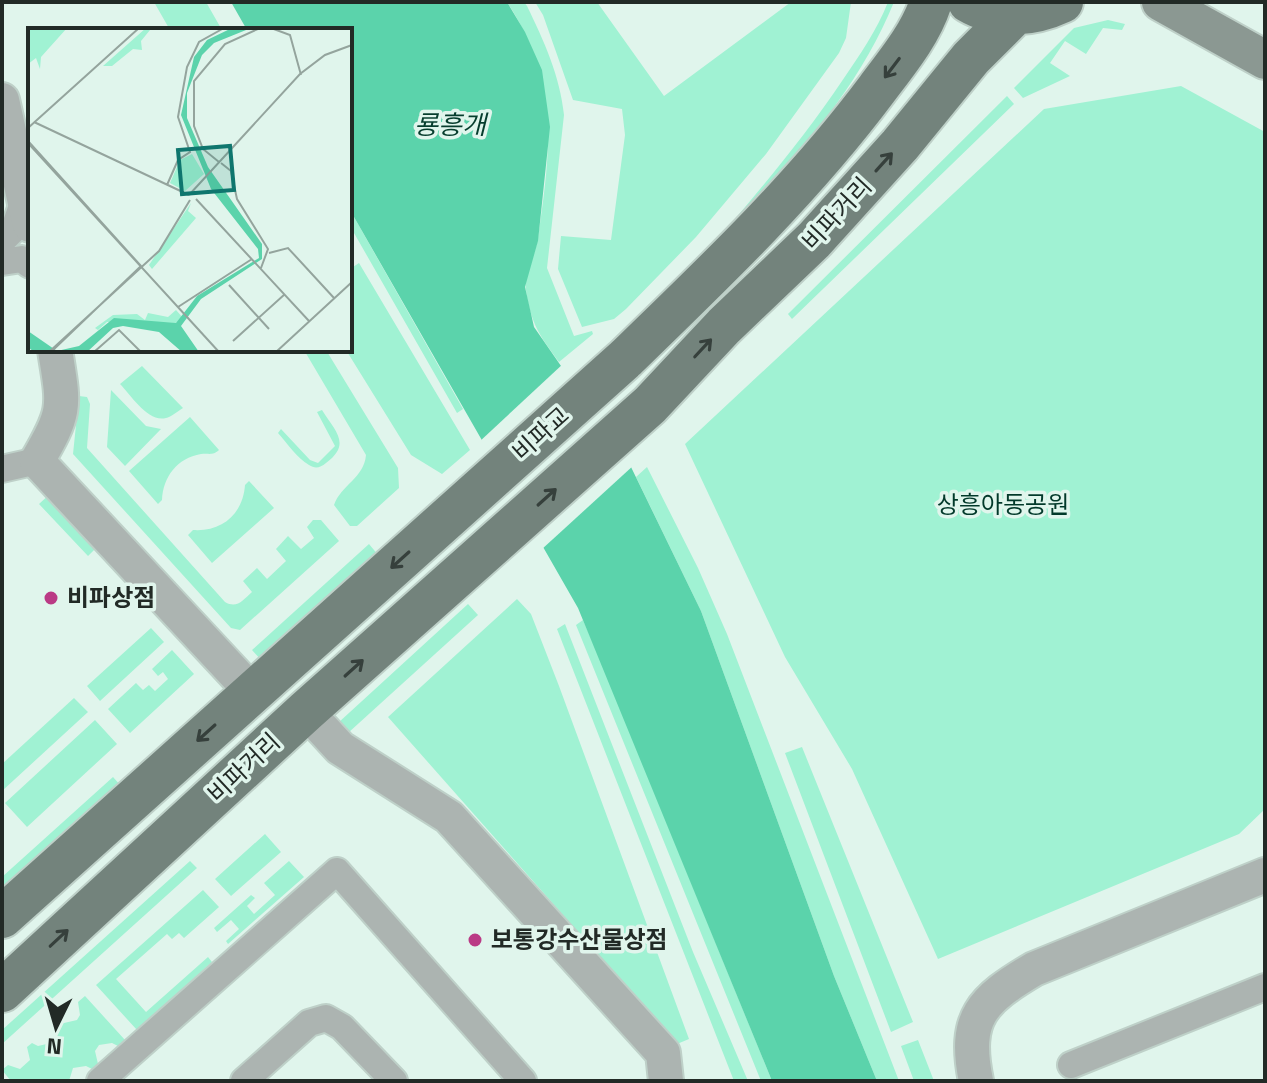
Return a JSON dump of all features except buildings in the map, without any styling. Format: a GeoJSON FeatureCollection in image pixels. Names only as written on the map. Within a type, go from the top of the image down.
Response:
{"type":"FeatureCollection","features":[{"type":"Feature","properties":{"kind":"main road","name":"비파거리"},"geometry":{"type":"LineString","coordinates":[[624,360],[780,205],[856,117],[923,27],[931,2]]}},
{"type":"Feature","properties":{"kind":"main road"},"geometry":{"type":"LineString","coordinates":[[969,2],[981,9],[1015,14],[1062,2]]}},
{"type":"Feature","properties":{"kind":"main road"},"geometry":{"type":"LineString","coordinates":[[1161,2],[1265,60]]}},
{"type":"Feature","properties":{"kind":"main road","name":"비파거리"},"geometry":{"type":"LineString","coordinates":[[2,991],[306,711],[650,405],[724,326],[814,240],[900,145],[971,58],[1015,14]]}},
{"type":"Feature","properties":{"kind":"main road","name":"비파교"},"geometry":{"type":"LineString","coordinates":[[252,692],[624,360]]}},
{"type":"Feature","properties":{"kind":"main road"},"geometry":{"type":"LineString","coordinates":[[2,917],[252,692]]}},
{"type":"Feature","properties":{"kind":"street"},"geometry":{"type":"LineString","coordinates":[[2,100],[13,243]]}},
{"type":"Feature","properties":{"kind":"street"},"geometry":{"type":"LineString","coordinates":[[2,469],[37,461],[58,424],[63,399],[55,352]]}},
{"type":"Feature","properties":{"kind":"street"},"geometry":{"type":"LineString","coordinates":[[37,461],[252,692]]}},
{"type":"Feature","properties":{"kind":"street"},"geometry":{"type":"LineString","coordinates":[[306,711],[340,748],[449,817],[663,1053],[666,1081]]}},
{"type":"Feature","properties":{"kind":"street"},"geometry":{"type":"LineString","coordinates":[[100,1081],[337,871],[523,1081]]}},
{"type":"Feature","properties":{"kind":"street"},"geometry":{"type":"LineString","coordinates":[[976,1081],[972,1042],[975,1021],[999,990],[1034,969],[1265,875]]}},
{"type":"Feature","properties":{"kind":"street"},"geometry":{"type":"LineString","coordinates":[[1071,1065],[1265,987]]}},
{"type":"Feature","properties":{"kind":"street"},"geometry":{"type":"LineString","coordinates":[[244,1081],[309,1023],[326,1018],[342,1027],[394,1081]]}},
{"type":"Feature","properties":{"kind":"green space"},"geometry":{"type":"Polygon","coordinates":[[[154,2],[206,2],[221,28],[169,28],[154,2]]]}},
{"type":"Feature","properties":{"kind":"green space"},"geometry":{"type":"Polygon","coordinates":[[[507,2],[524,2],[527,6],[550,59],[562,101],[564,115],[547,268],[574,336],[592,331],[593,334],[559,362],[534,321],[526,284],[538,238],[546,174],[548,145],[544,88],[524,32],[507,2]]]}},
{"type":"Feature","properties":{"kind":"green space"},"geometry":{"type":"Polygon","coordinates":[[[535,2],[597,2],[664,96],[791,2],[851,2],[846,38],[839,53],[766,154],[696,237],[626,309],[614,319],[582,327],[558,269],[561,236],[611,240],[625,135],[622,109],[573,100],[543,15],[535,2]]]}},
{"type":"Feature","properties":{"kind":"green space"},"geometry":{"type":"Polygon","coordinates":[[[888,2],[894,2],[878,37],[838,101],[791,162],[713,245],[827,103],[867,43],[888,2]]]}},
{"type":"Feature","properties":{"kind":"green space"},"geometry":{"type":"Polygon","coordinates":[[[1108,20],[1125,24],[1122,30],[1103,28],[1086,54],[1065,41],[1050,63],[1070,76],[1023,98],[1014,88],[1074,28],[1108,20]]]}},
{"type":"Feature","properties":{"kind":"green space","name":"상흥아동공원"},"geometry":{"type":"Polygon","coordinates":[[[1181,86],[1265,132],[1265,809],[1239,834],[938,959],[852,769],[785,657],[685,444],[1044,109],[1181,86]]]}},
{"type":"Feature","properties":{"kind":"green space"},"geometry":{"type":"Polygon","coordinates":[[[1007,96],[1014,104],[792,319],[788,314],[1007,96]]]}},
{"type":"Feature","properties":{"kind":"green space"},"geometry":{"type":"Polygon","coordinates":[[[352,214],[463,409],[457,413],[352,229],[352,214]]]}},
{"type":"Feature","properties":{"kind":"green space"},"geometry":{"type":"Polygon","coordinates":[[[359,263],[470,450],[442,474],[411,455],[347,352],[352,352],[352,268],[359,263]]]}},
{"type":"Feature","properties":{"kind":"green space"},"geometry":{"type":"Polygon","coordinates":[[[305,352],[327,352],[398,468],[399,488],[357,526],[350,526],[334,505],[361,470],[366,455],[305,352]]]}},
{"type":"Feature","properties":{"kind":"green space"},"geometry":{"type":"Polygon","coordinates":[[[142,366],[183,408],[168,417],[159,418],[140,407],[120,384],[142,366]]]}},
{"type":"Feature","properties":{"kind":"green space"},"geometry":{"type":"Polygon","coordinates":[[[111,390],[146,426],[161,429],[125,466],[107,447],[111,390]]]}},
{"type":"Feature","properties":{"kind":"green space"},"geometry":{"type":"Polygon","coordinates":[[[79,396],[87,397],[90,404],[87,448],[225,602],[236,604],[252,592],[243,581],[257,568],[267,579],[286,561],[276,549],[288,536],[301,549],[314,538],[307,527],[313,520],[321,520],[339,541],[240,630],[231,628],[73,454],[79,396]]]}},
{"type":"Feature","properties":{"kind":"green space"},"geometry":{"type":"Polygon","coordinates":[[[322,410],[340,443],[334,456],[324,465],[315,467],[300,458],[278,433],[281,429],[310,460],[318,463],[335,446],[317,412],[322,410]]]}},
{"type":"Feature","properties":{"kind":"green space"},"geometry":{"type":"Polygon","coordinates":[[[190,417],[219,450],[213,454],[192,456],[178,464],[168,476],[162,500],[158,504],[129,471],[190,417]]]}},
{"type":"Feature","properties":{"kind":"green space"},"geometry":{"type":"Polygon","coordinates":[[[647,467],[727,634],[899,1081],[877,1081],[834,976],[701,611],[636,477],[647,467]]]}},
{"type":"Feature","properties":{"kind":"green space"},"geometry":{"type":"Polygon","coordinates":[[[249,481],[274,508],[212,563],[188,535],[193,530],[213,528],[229,519],[240,505],[249,481]]]}},
{"type":"Feature","properties":{"kind":"green space"},"geometry":{"type":"Polygon","coordinates":[[[51,493],[99,545],[88,556],[39,504],[51,493]]]}},
{"type":"Feature","properties":{"kind":"green space"},"geometry":{"type":"Polygon","coordinates":[[[369,544],[379,556],[262,661],[252,650],[369,544]]]}},
{"type":"Feature","properties":{"kind":"green space"},"geometry":{"type":"Polygon","coordinates":[[[517,599],[531,614],[689,1039],[677,1044],[388,717],[517,599]]]}},
{"type":"Feature","properties":{"kind":"green space"},"geometry":{"type":"Polygon","coordinates":[[[468,604],[478,615],[348,733],[338,723],[468,604]]]}},
{"type":"Feature","properties":{"kind":"green space"},"geometry":{"type":"Polygon","coordinates":[[[583,620],[772,1081],[761,1081],[576,625],[583,620]]]}},
{"type":"Feature","properties":{"kind":"green space"},"geometry":{"type":"Polygon","coordinates":[[[565,624],[693,952],[748,1081],[734,1081],[557,629],[565,624]]]}},
{"type":"Feature","properties":{"kind":"green space"},"geometry":{"type":"Polygon","coordinates":[[[151,628],[164,642],[100,701],[87,686],[151,628]]]}},
{"type":"Feature","properties":{"kind":"green space"},"geometry":{"type":"Polygon","coordinates":[[[172,650],[194,674],[130,733],[108,709],[136,683],[143,690],[149,685],[155,691],[168,679],[163,672],[158,676],[152,669],[172,650]]]}},
{"type":"Feature","properties":{"kind":"green space"},"geometry":{"type":"Polygon","coordinates":[[[74,698],[88,712],[2,791],[2,764],[74,698]]]}},
{"type":"Feature","properties":{"kind":"green space"},"geometry":{"type":"Polygon","coordinates":[[[95,720],[117,744],[27,827],[5,803],[95,720]]]}},
{"type":"Feature","properties":{"kind":"green space"},"geometry":{"type":"Polygon","coordinates":[[[802,747],[913,1022],[891,1032],[785,753],[802,747]]]}},
{"type":"Feature","properties":{"kind":"green space"},"geometry":{"type":"Polygon","coordinates":[[[113,777],[121,786],[2,894],[2,877],[113,777]]]}},
{"type":"Feature","properties":{"kind":"green space"},"geometry":{"type":"Polygon","coordinates":[[[265,834],[281,852],[231,896],[215,879],[265,834]]]}},
{"type":"Feature","properties":{"kind":"green space"},"geometry":{"type":"Polygon","coordinates":[[[190,861],[197,868],[2,1044],[2,1030],[190,861]]]}},
{"type":"Feature","properties":{"kind":"green space"},"geometry":{"type":"Polygon","coordinates":[[[289,861],[304,877],[228,944],[226,941],[239,929],[231,920],[217,932],[214,928],[251,895],[255,898],[247,906],[254,914],[275,895],[264,883],[289,861]]]}},
{"type":"Feature","properties":{"kind":"green space"},"geometry":{"type":"Polygon","coordinates":[[[203,890],[219,907],[184,938],[179,933],[172,939],[167,934],[116,979],[146,1012],[208,957],[212,962],[137,1030],[96,985],[203,890]]]}},
{"type":"Feature","properties":{"kind":"green space"},"geometry":{"type":"Polygon","coordinates":[[[85,996],[125,1040],[118,1046],[112,1043],[99,1045],[95,1051],[98,1064],[92,1069],[86,1066],[73,1068],[69,1081],[11,1081],[2,1070],[8,1065],[20,1069],[30,1060],[27,1047],[32,1043],[38,1046],[51,1043],[55,1038],[52,1025],[58,1020],[64,1023],[77,1020],[80,1015],[78,1002],[85,996]]]}},
{"type":"Feature","properties":{"kind":"green space"},"geometry":{"type":"Polygon","coordinates":[[[918,1040],[934,1081],[914,1081],[901,1046],[918,1040]]]}},
{"type":"Feature","properties":{"kind":"water","name":"룡흥개"},"geometry":{"type":"Polygon","coordinates":[[[231,2],[507,2],[525,32],[542,70],[550,127],[538,241],[525,287],[534,327],[631,467],[701,611],[834,976],[877,1081],[772,1081],[578,608],[352,213],[352,28],[246,28],[231,2]]]}},
{"type":"Feature","properties":{"kind":"pier"},"geometry":{"type":"Polygon","coordinates":[[[564,363],[634,465],[541,550],[478,443],[564,363]]]}},
{"type":"Feature","properties":{"kind":"place","name":"비파상점"},"geometry":{"type":"Point","coordinates":[51,598]}},
{"type":"Feature","properties":{"kind":"place","name":"보통강수산물상점"},"geometry":{"type":"Point","coordinates":[475,940]}}]}
